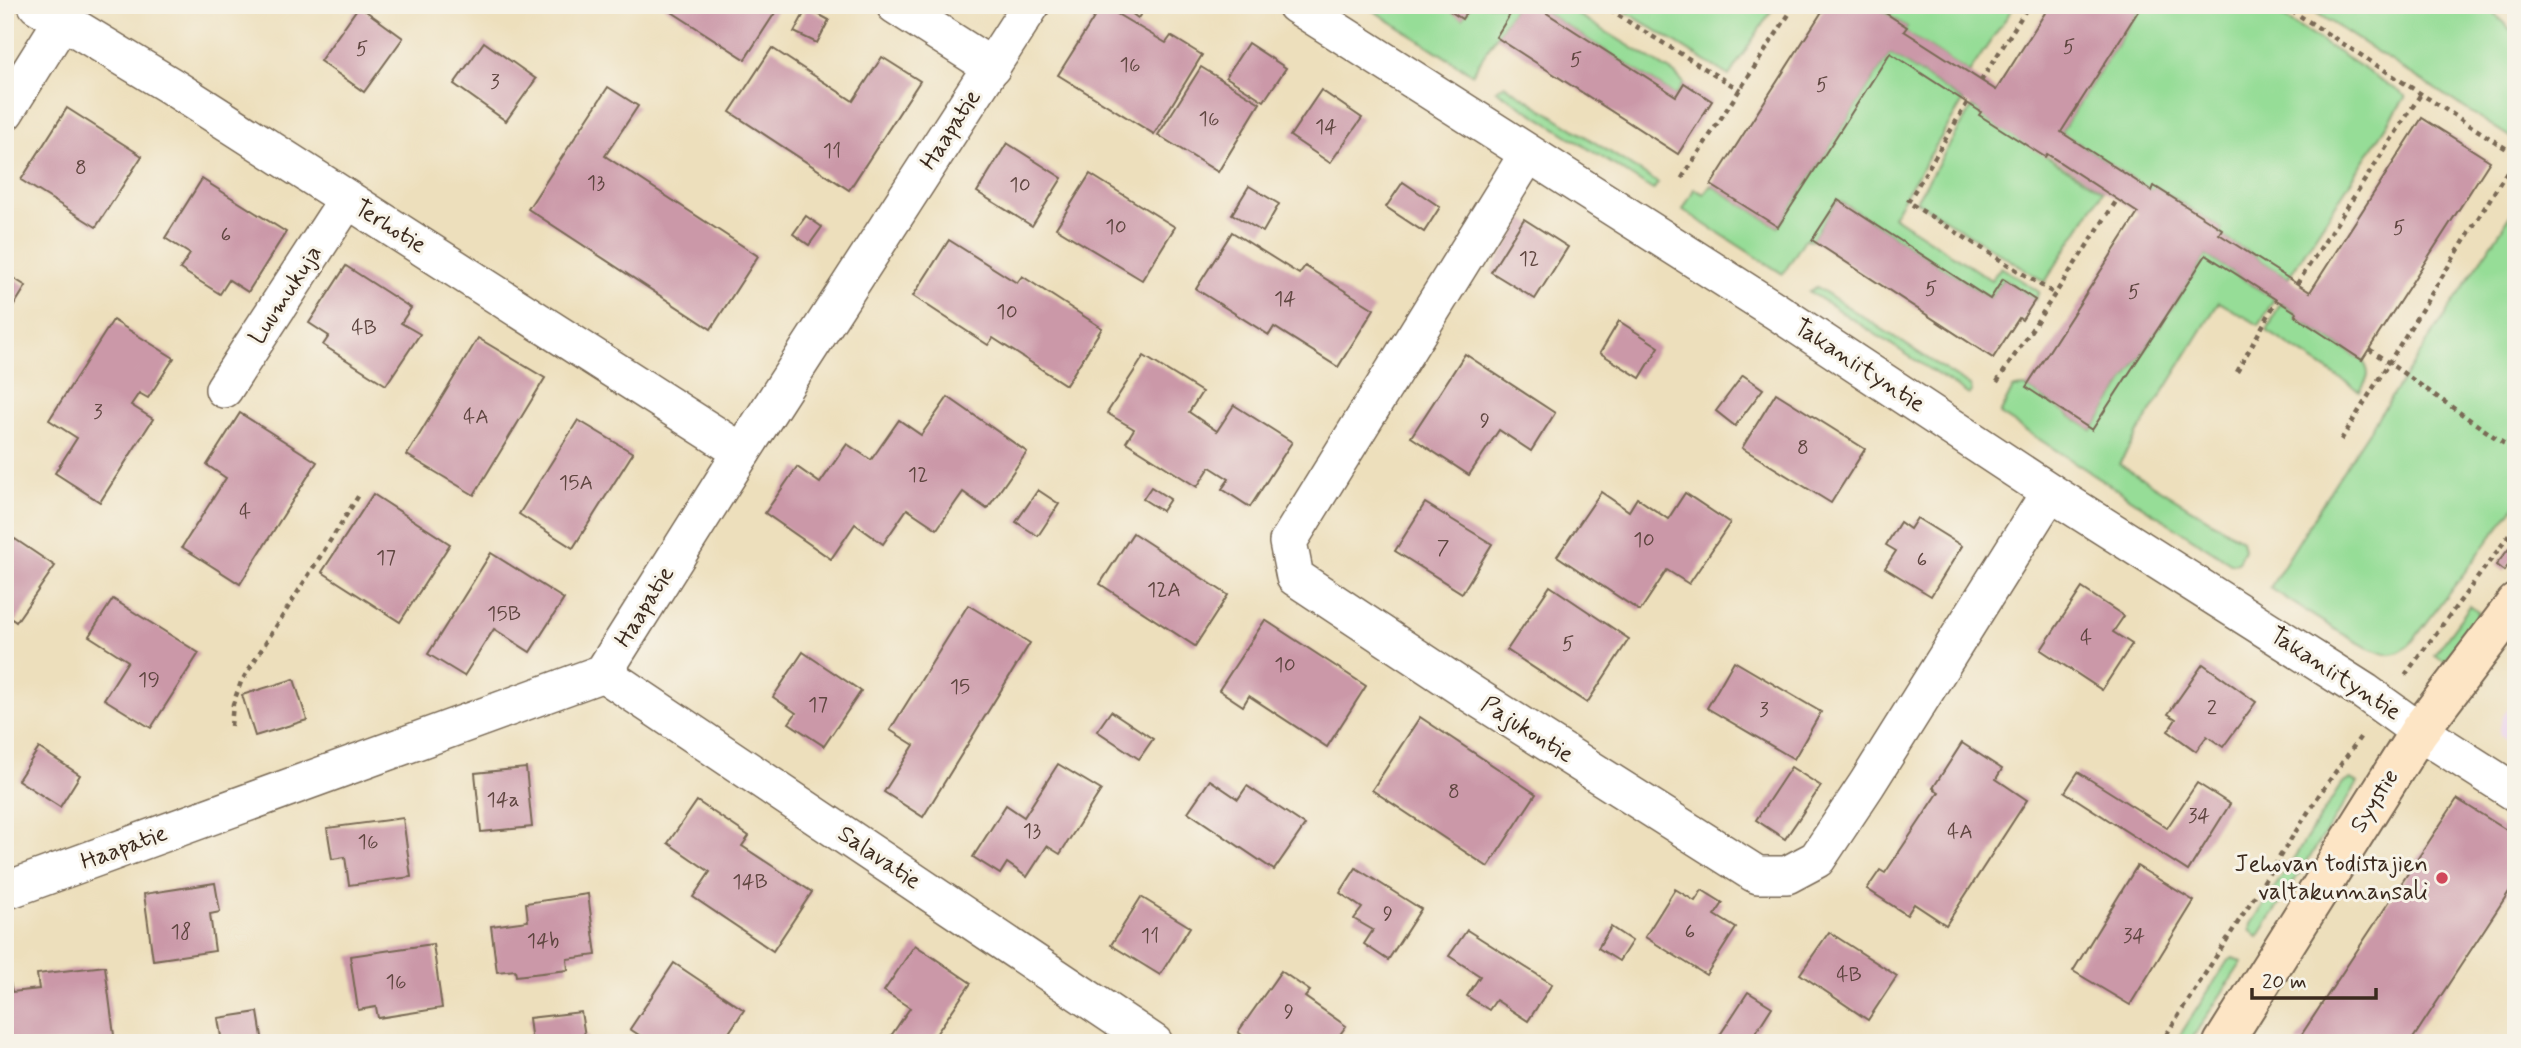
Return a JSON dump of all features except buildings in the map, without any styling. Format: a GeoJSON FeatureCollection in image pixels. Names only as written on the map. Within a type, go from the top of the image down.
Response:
{"type":"FeatureCollection","features":[{"type":"Feature","properties":{"kind":"street"},"geometry":{"type":"LineString","coordinates":[[895,5],[992,67]]}},
{"type":"Feature","properties":{"kind":"street","name":"Haapatie"},"geometry":{"type":"LineString","coordinates":[[5,891],[603,673],[742,452],[1031,5]]}},
{"type":"Feature","properties":{"kind":"street","name":"Takaniityntie"},"geometry":{"type":"LineString","coordinates":[[1296,5],[1769,307],[2050,492],[2384,704],[2419,731],[2516,793]]}},
{"type":"Feature","properties":{"kind":"street"},"geometry":{"type":"LineString","coordinates":[[5,112],[49,13]]}},
{"type":"Feature","properties":{"kind":"street","name":"Terhotie"},"geometry":{"type":"LineString","coordinates":[[49,13],[171,86],[742,452]]}},
{"type":"Feature","properties":{"kind":"street","name":"Pajukontie"},"geometry":{"type":"LineString","coordinates":[[1528,154],[1288,542],[1295,578],[1473,695],[1754,873],[1787,875],[1817,859],[2050,492]]}},
{"type":"Feature","properties":{"kind":"street","name":"Luumukuja"},"geometry":{"type":"LineString","coordinates":[[224,389],[347,200]]}},
{"type":"Feature","properties":{"kind":"street","name":"Syystie"},"geometry":{"type":"LineString","coordinates":[[2223,1043],[2419,731],[2516,603]]}},
{"type":"Feature","properties":{"kind":"street","name":"Salavatie"},"geometry":{"type":"LineString","coordinates":[[603,673],[1154,1043]]}},
{"type":"Feature","properties":{"kind":"path"},"geometry":{"type":"LineString","coordinates":[[1601,5],[1740,90]]}},
{"type":"Feature","properties":{"kind":"path"},"geometry":{"type":"LineString","coordinates":[[1682,178],[1795,5]]}},
{"type":"Feature","properties":{"kind":"path"},"geometry":{"type":"LineString","coordinates":[[1981,81],[2029,5]]}},
{"type":"Feature","properties":{"kind":"path"},"geometry":{"type":"LineString","coordinates":[[2283,5],[2516,156],[2341,440]]}},
{"type":"Feature","properties":{"kind":"path"},"geometry":{"type":"LineString","coordinates":[[2507,5],[2516,13]]}},
{"type":"Feature","properties":{"kind":"path"},"geometry":{"type":"LineString","coordinates":[[2297,284],[2421,94]]}},
{"type":"Feature","properties":{"kind":"path"},"geometry":{"type":"LineString","coordinates":[[1967,103],[1908,202],[2055,294]]}},
{"type":"Feature","properties":{"kind":"path"},"geometry":{"type":"LineString","coordinates":[[1997,382],[2117,200]]}},
{"type":"Feature","properties":{"kind":"path"},"geometry":{"type":"LineString","coordinates":[[2237,372],[2277,300]]}},
{"type":"Feature","properties":{"kind":"path"},"geometry":{"type":"LineString","coordinates":[[2369,349],[2516,452]]}},
{"type":"Feature","properties":{"kind":"path"},"geometry":{"type":"LineString","coordinates":[[231,726],[233,704],[241,681],[359,495]]}},
{"type":"Feature","properties":{"kind":"path"},"geometry":{"type":"LineString","coordinates":[[2161,1043],[2319,794],[2516,526]]}},
{"type":"Feature","properties":{"kind":"path"},"geometry":{"type":"LineString","coordinates":[[5,695],[10,719]]}},
{"type":"Feature","properties":{"kind":"shaded area"},"geometry":{"type":"Polygon","coordinates":[[[2516,697],[2516,745],[2511,747],[2499,735],[2502,716],[2516,697]]]}},
{"type":"Feature","properties":{"kind":"green space"},"geometry":{"type":"Polygon","coordinates":[[[1372,5],[1441,5],[1462,18],[1471,5],[1516,5],[1472,74],[1371,9],[1372,5]]]}},
{"type":"Feature","properties":{"kind":"green space"},"geometry":{"type":"Polygon","coordinates":[[[1534,5],[1582,5],[1577,14],[1675,74],[1684,83],[1676,96],[1534,5]]]}},
{"type":"Feature","properties":{"kind":"green space"},"geometry":{"type":"Polygon","coordinates":[[[1615,5],[1775,5],[1729,76],[1615,5]]]}},
{"type":"Feature","properties":{"kind":"green space"},"geometry":{"type":"Polygon","coordinates":[[[1873,5],[2015,5],[1969,73],[1904,31],[1907,27],[1873,5]]]}},
{"type":"Feature","properties":{"kind":"green space"},"geometry":{"type":"Polygon","coordinates":[[[2142,5],[2264,5],[2406,96],[2288,278],[2219,234],[2222,229],[2155,186],[2152,191],[2061,132],[2142,5]]]}},
{"type":"Feature","properties":{"kind":"green space"},"geometry":{"type":"Polygon","coordinates":[[[2304,5],[2485,5],[2516,35],[2516,141],[2304,5]]]}},
{"type":"Feature","properties":{"kind":"green space"},"geometry":{"type":"Polygon","coordinates":[[[1890,53],[1963,101],[1893,216],[1991,280],[2001,267],[2039,292],[2035,300],[2003,279],[1990,299],[1838,200],[1812,240],[1805,239],[1783,274],[1683,210],[1694,189],[1704,194],[1711,185],[1778,227],[1890,53]]]}},
{"type":"Feature","properties":{"kind":"green space"},"geometry":{"type":"Polygon","coordinates":[[[1505,85],[1658,183],[1653,190],[1496,90],[1505,85]]]}},
{"type":"Feature","properties":{"kind":"green space"},"geometry":{"type":"Polygon","coordinates":[[[1972,107],[1981,112],[1980,115],[2103,191],[2045,282],[1916,201],[1972,107]]]}},
{"type":"Feature","properties":{"kind":"green space"},"geometry":{"type":"Polygon","coordinates":[[[2516,207],[2516,504],[2412,642],[2396,653],[2379,652],[2348,637],[2270,588],[2333,486],[2516,207]]]}},
{"type":"Feature","properties":{"kind":"green space"},"geometry":{"type":"Polygon","coordinates":[[[2206,255],[2274,299],[2259,325],[2219,302],[2119,464],[2242,540],[2244,549],[2238,562],[2232,564],[2000,414],[2013,388],[2026,387],[2092,430],[2206,255]]]}},
{"type":"Feature","properties":{"kind":"green space"},"geometry":{"type":"Polygon","coordinates":[[[1817,287],[1970,386],[1972,391],[1969,395],[1809,291],[1817,287]]]}},
{"type":"Feature","properties":{"kind":"green space"},"geometry":{"type":"Polygon","coordinates":[[[2280,303],[2297,313],[2295,317],[2362,360],[2368,376],[2360,391],[2267,331],[2280,303]]]}},
{"type":"Feature","properties":{"kind":"green space"},"geometry":{"type":"Polygon","coordinates":[[[2470,606],[2479,613],[2445,661],[2434,655],[2470,606]]]}},
{"type":"Feature","properties":{"kind":"green space"},"geometry":{"type":"Polygon","coordinates":[[[2350,779],[2358,783],[2258,937],[2250,930],[2251,924],[2341,785],[2350,779]]]}},
{"type":"Feature","properties":{"kind":"green space"},"geometry":{"type":"Polygon","coordinates":[[[2233,958],[2242,962],[2189,1043],[2175,1043],[2227,962],[2233,958]]]}},
{"type":"Feature","properties":{"kind":"place","name":"Jehovan todistajien valtakunnansali"},"geometry":{"type":"Point","coordinates":[2442,878]}}]}
